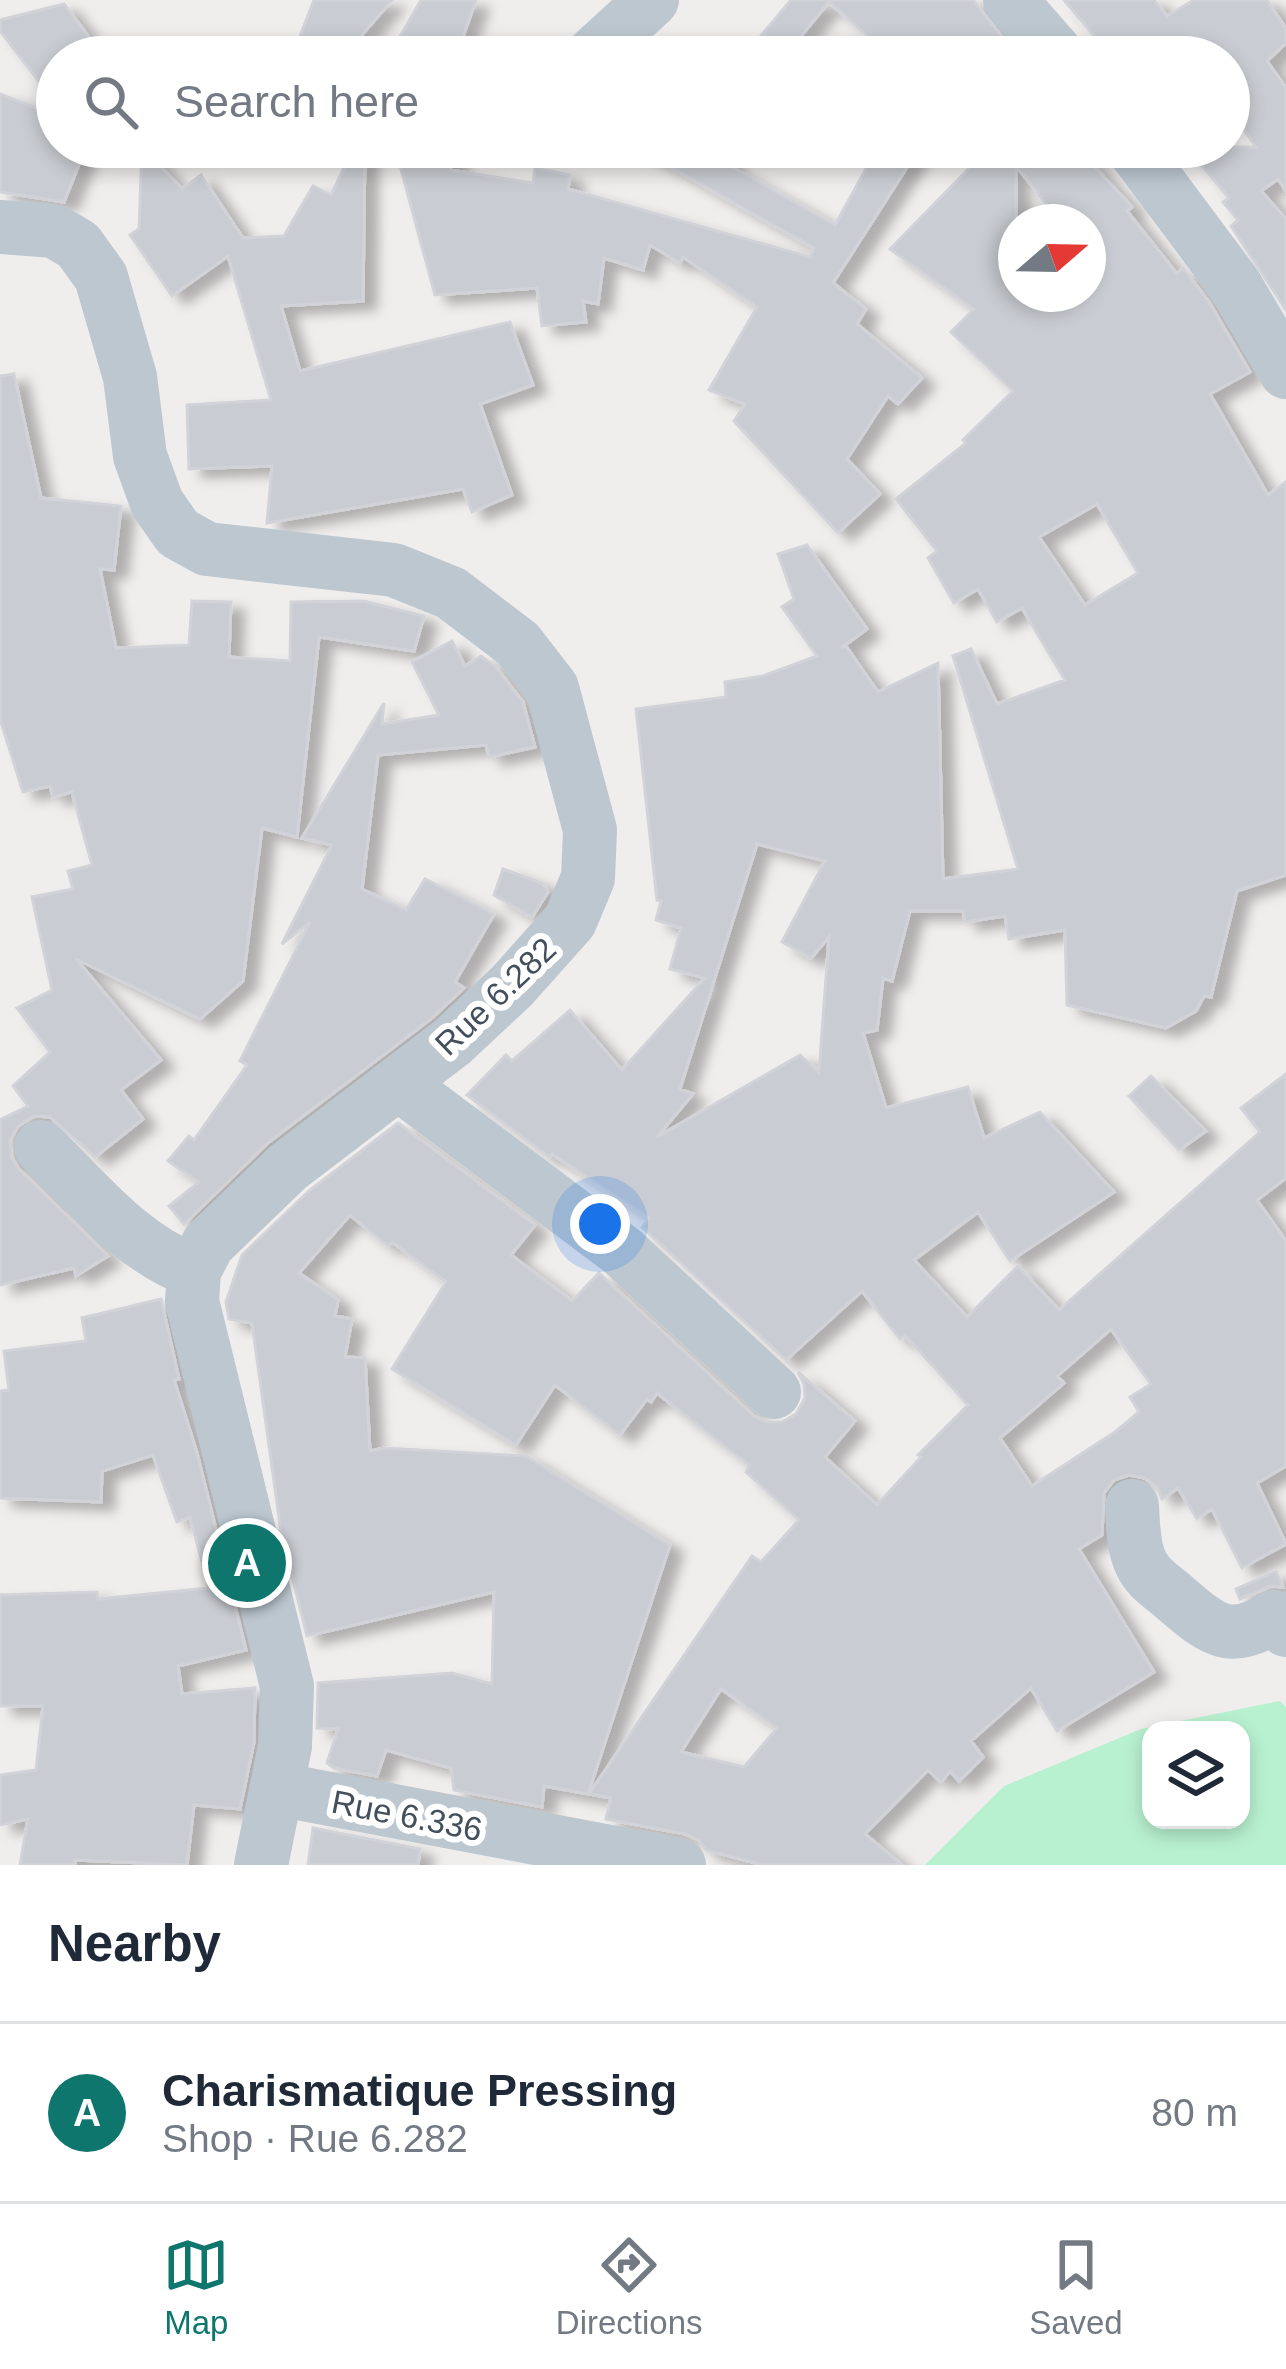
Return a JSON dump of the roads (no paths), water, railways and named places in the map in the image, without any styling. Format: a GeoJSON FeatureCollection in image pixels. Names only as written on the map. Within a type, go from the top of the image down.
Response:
{"type":"FeatureCollection","features":[{"type":"Feature","properties":{"kind":"street"},"geometry":{"type":"LineString","coordinates":[[613,36],[652,0]]}},
{"type":"Feature","properties":{"kind":"street"},"geometry":{"type":"LineString","coordinates":[[1010,0],[1042,36]]}},
{"type":"Feature","properties":{"kind":"street"},"geometry":{"type":"LineString","coordinates":[[1148,168],[1235,285],[1286,372]]}},
{"type":"Feature","properties":{"kind":"street","name":"Rue 6.282"},"geometry":{"type":"LineString","coordinates":[[0,227],[54,231],[78,245],[101,277],[130,377],[140,456],[157,503],[178,533],[207,550],[394,571],[452,592],[518,644],[552,688],[590,830],[588,878],[570,921],[512,986],[399,1084],[288,1167],[208,1244],[194,1271]]}},
{"type":"Feature","properties":{"kind":"street"},"geometry":{"type":"LineString","coordinates":[[399,1084],[622,1251],[774,1392]]}},
{"type":"Feature","properties":{"kind":"street"},"geometry":{"type":"LineString","coordinates":[[41,1147],[134,1239],[163,1259],[194,1271],[192,1301],[287,1686],[285,1746],[261,1865]]}},
{"type":"Feature","properties":{"kind":"street"},"geometry":{"type":"LineString","coordinates":[[1132,1506],[1141,1564],[1157,1586],[1193,1616],[1232,1634],[1252,1630],[1274,1617],[1286,1630]]}},
{"type":"Feature","properties":{"kind":"street","name":"Rue 6.336"},"geometry":{"type":"LineString","coordinates":[[277,1790],[679,1865]]}},
{"type":"Feature","properties":{"kind":"place","name":"Charismatique Pressing"},"geometry":{"type":"Point","coordinates":[247,1563]}}]}
